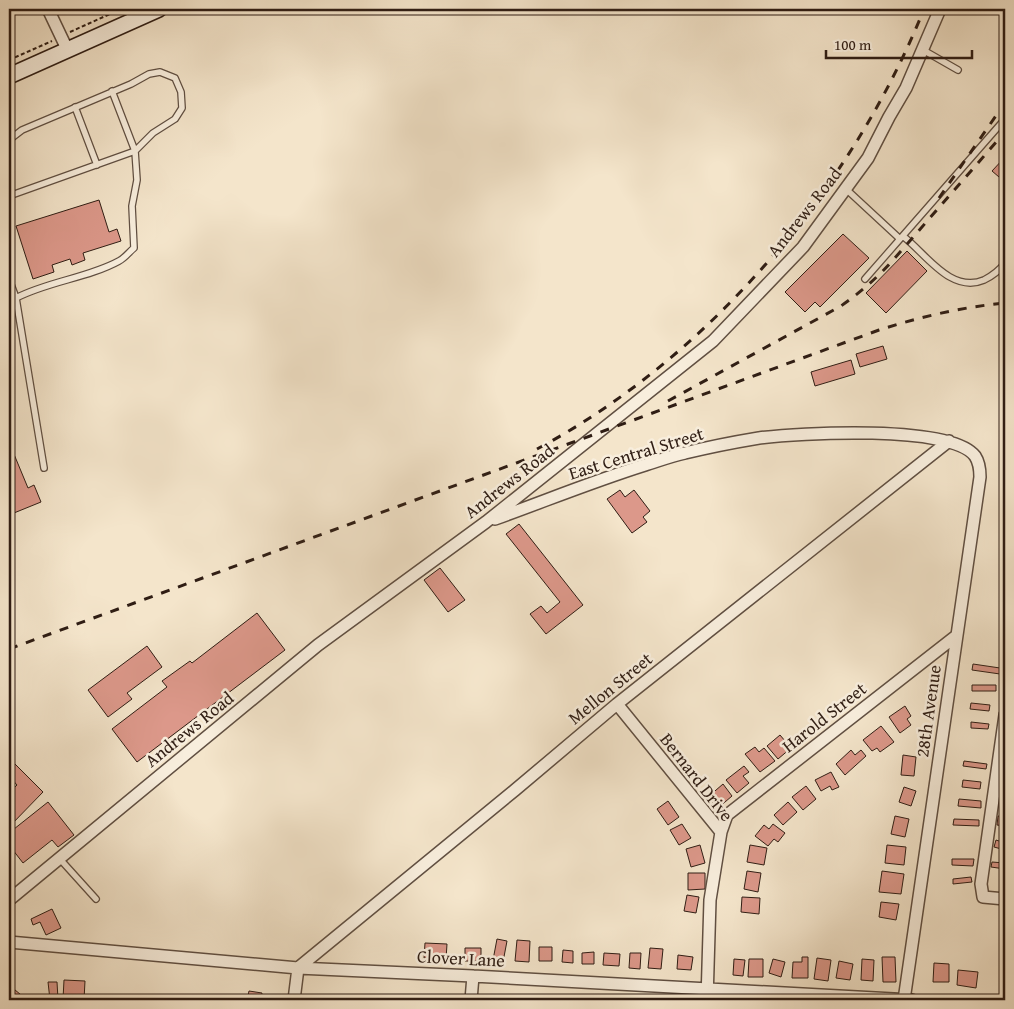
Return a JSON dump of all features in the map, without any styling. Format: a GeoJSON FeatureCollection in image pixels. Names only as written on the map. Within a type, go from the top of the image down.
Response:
{"type":"FeatureCollection","features":[{"type":"Feature","properties":{"kind":"main road"},"geometry":{"type":"LineString","coordinates":[[9,76],[158,9]]}},
{"type":"Feature","properties":{"kind":"street"},"geometry":{"type":"LineString","coordinates":[[48,9],[67,49]]}},
{"type":"Feature","properties":{"kind":"street","name":"Andrews Road"},"geometry":{"type":"LineString","coordinates":[[9,900],[318,645],[486,522],[713,341],[803,247],[868,158],[888,117],[906,88],[940,9]]}},
{"type":"Feature","properties":{"kind":"street","name":"East Central Street"},"geometry":{"type":"LineString","coordinates":[[486,522],[617,474],[684,453],[760,438],[820,433],[899,434],[949,442]]}},
{"type":"Feature","properties":{"kind":"street","name":"28th Avenue"},"geometry":{"type":"LineString","coordinates":[[907,1000],[956,636],[980,477],[979,465],[974,455],[966,449],[949,442]]}},
{"type":"Feature","properties":{"kind":"street","name":"Mellon Street"},"geometry":{"type":"LineString","coordinates":[[298,968],[500,803],[617,704],[949,442]]}},
{"type":"Feature","properties":{"kind":"street","name":"Harold Street"},"geometry":{"type":"LineString","coordinates":[[721,832],[727,815],[956,636]]}},
{"type":"Feature","properties":{"kind":"street","name":"Bernard Drive"},"geometry":{"type":"LineString","coordinates":[[617,704],[721,832],[710,900],[708,995]]}},
{"type":"Feature","properties":{"kind":"street"},"geometry":{"type":"LineString","coordinates":[[1005,715],[981,884],[983,897],[1005,899]]}},
{"type":"Feature","properties":{"kind":"street","name":"Clover Lane"},"geometry":{"type":"LineString","coordinates":[[9,942],[298,968],[473,976],[708,995],[907,1000]]}},
{"type":"Feature","properties":{"kind":"street"},"geometry":{"type":"LineString","coordinates":[[294,1000],[298,968]]}},
{"type":"Feature","properties":{"kind":"street"},"geometry":{"type":"LineString","coordinates":[[471,1000],[473,976]]}},
{"type":"Feature","properties":{"kind":"lane"},"geometry":{"type":"LineString","coordinates":[[923,50],[958,70]]}},
{"type":"Feature","properties":{"kind":"lane"},"geometry":{"type":"LineString","coordinates":[[9,140],[22,130],[131,84],[149,74],[160,72],[175,78],[181,92],[182,108],[175,118],[153,133],[135,152],[9,196]]}},
{"type":"Feature","properties":{"kind":"lane"},"geometry":{"type":"LineString","coordinates":[[16,298],[34,289],[102,268],[121,260],[134,248],[132,206],[137,180],[135,152],[112,92]]}},
{"type":"Feature","properties":{"kind":"lane"},"geometry":{"type":"LineString","coordinates":[[75,107],[98,165]]}},
{"type":"Feature","properties":{"kind":"lane"},"geometry":{"type":"LineString","coordinates":[[865,279],[1005,119]]}},
{"type":"Feature","properties":{"kind":"lane"},"geometry":{"type":"LineString","coordinates":[[846,189],[946,275],[956,281],[975,283],[992,275],[1005,263]]}},
{"type":"Feature","properties":{"kind":"lane"},"geometry":{"type":"LineString","coordinates":[[9,279],[16,298],[44,468]]}},
{"type":"Feature","properties":{"kind":"lane"},"geometry":{"type":"LineString","coordinates":[[59,858],[96,899]]}},
{"type":"Feature","properties":{"kind":"building"},"geometry":{"type":"Polygon","coordinates":[[[1005,157],[1005,171],[999,177],[992,171],[1005,157]]]}},
{"type":"Feature","properties":{"kind":"building"},"geometry":{"type":"Polygon","coordinates":[[[99,200],[109,232],[117,229],[121,241],[83,253],[85,260],[72,265],[70,259],[52,265],[54,272],[33,279],[16,226],[99,200]]]}},
{"type":"Feature","properties":{"kind":"building"},"geometry":{"type":"Polygon","coordinates":[[[843,234],[869,258],[820,307],[815,302],[805,312],[785,292],[843,234]]]}},
{"type":"Feature","properties":{"kind":"building"},"geometry":{"type":"Polygon","coordinates":[[[907,251],[927,271],[886,313],[866,293],[907,251]]]}},
{"type":"Feature","properties":{"kind":"building"},"geometry":{"type":"Polygon","coordinates":[[[883,346],[887,359],[860,367],[856,354],[883,346]]]}},
{"type":"Feature","properties":{"kind":"building"},"geometry":{"type":"Polygon","coordinates":[[[851,360],[855,374],[815,386],[811,372],[851,360]]]}},
{"type":"Feature","properties":{"kind":"building"},"geometry":{"type":"Polygon","coordinates":[[[11,447],[28,488],[34,485],[41,502],[9,515],[9,448],[11,447]]]}},
{"type":"Feature","properties":{"kind":"building"},"geometry":{"type":"Polygon","coordinates":[[[620,490],[625,497],[634,490],[650,511],[643,517],[647,522],[632,533],[607,499],[620,490]]]}},
{"type":"Feature","properties":{"kind":"building"},"geometry":{"type":"Polygon","coordinates":[[[519,524],[583,605],[546,634],[530,614],[541,606],[547,613],[560,602],[506,534],[519,524]]]}},
{"type":"Feature","properties":{"kind":"building"},"geometry":{"type":"Polygon","coordinates":[[[440,568],[465,600],[448,612],[424,580],[440,568]]]}},
{"type":"Feature","properties":{"kind":"building"},"geometry":{"type":"Polygon","coordinates":[[[257,613],[285,650],[137,762],[112,729],[167,687],[162,681],[190,661],[192,663],[257,613]]]}},
{"type":"Feature","properties":{"kind":"building"},"geometry":{"type":"Polygon","coordinates":[[[147,646],[162,667],[127,693],[132,699],[108,717],[88,690],[147,646]]]}},
{"type":"Feature","properties":{"kind":"building"},"geometry":{"type":"Polygon","coordinates":[[[973,664],[1000,668],[1000,674],[972,670],[973,664]]]}},
{"type":"Feature","properties":{"kind":"building"},"geometry":{"type":"Polygon","coordinates":[[[972,685],[996,685],[996,691],[972,691],[972,685]]]}},
{"type":"Feature","properties":{"kind":"building"},"geometry":{"type":"Polygon","coordinates":[[[971,703],[990,705],[989,711],[970,709],[971,703]]]}},
{"type":"Feature","properties":{"kind":"building"},"geometry":{"type":"Polygon","coordinates":[[[905,706],[911,716],[907,719],[911,725],[900,733],[889,717],[905,706]]]}},
{"type":"Feature","properties":{"kind":"building"},"geometry":{"type":"Polygon","coordinates":[[[971,722],[989,724],[988,729],[971,728],[971,722]]]}},
{"type":"Feature","properties":{"kind":"building"},"geometry":{"type":"Polygon","coordinates":[[[881,726],[894,742],[880,752],[877,748],[872,751],[863,740],[881,726]]]}},
{"type":"Feature","properties":{"kind":"building"},"geometry":{"type":"Polygon","coordinates":[[[780,735],[791,748],[778,759],[767,746],[780,735]]]}},
{"type":"Feature","properties":{"kind":"building"},"geometry":{"type":"Polygon","coordinates":[[[755,747],[759,752],[764,748],[775,761],[760,772],[745,754],[755,747]]]}},
{"type":"Feature","properties":{"kind":"building"},"geometry":{"type":"Polygon","coordinates":[[[851,750],[855,755],[861,750],[866,756],[845,775],[836,764],[851,750]]]}},
{"type":"Feature","properties":{"kind":"building"},"geometry":{"type":"Polygon","coordinates":[[[903,755],[916,757],[914,776],[901,775],[903,755]]]}},
{"type":"Feature","properties":{"kind":"building"},"geometry":{"type":"Polygon","coordinates":[[[9,758],[43,792],[9,827],[9,793],[17,785],[9,776],[9,758]]]}},
{"type":"Feature","properties":{"kind":"building"},"geometry":{"type":"Polygon","coordinates":[[[964,761],[987,764],[986,769],[963,766],[964,761]]]}},
{"type":"Feature","properties":{"kind":"building"},"geometry":{"type":"Polygon","coordinates":[[[744,766],[749,772],[743,776],[749,783],[737,793],[726,780],[744,766]]]}},
{"type":"Feature","properties":{"kind":"building"},"geometry":{"type":"Polygon","coordinates":[[[831,772],[839,787],[832,790],[830,786],[821,791],[815,780],[831,772]]]}},
{"type":"Feature","properties":{"kind":"building"},"geometry":{"type":"Polygon","coordinates":[[[963,780],[981,782],[980,789],[962,787],[963,780]]]}},
{"type":"Feature","properties":{"kind":"building"},"geometry":{"type":"Polygon","coordinates":[[[723,784],[732,796],[718,808],[708,797],[723,784]]]}},
{"type":"Feature","properties":{"kind":"building"},"geometry":{"type":"Polygon","coordinates":[[[806,786],[816,799],[803,810],[792,797],[806,786]]]}},
{"type":"Feature","properties":{"kind":"building"},"geometry":{"type":"Polygon","coordinates":[[[904,787],[916,791],[911,806],[899,802],[904,787]]]}},
{"type":"Feature","properties":{"kind":"building"},"geometry":{"type":"Polygon","coordinates":[[[959,799],[981,801],[981,808],[958,806],[959,799]]]}},
{"type":"Feature","properties":{"kind":"building"},"geometry":{"type":"Polygon","coordinates":[[[668,801],[679,817],[668,825],[657,809],[668,801]]]}},
{"type":"Feature","properties":{"kind":"building"},"geometry":{"type":"Polygon","coordinates":[[[48,802],[74,835],[58,847],[52,840],[23,863],[9,845],[9,833],[48,802]]]}},
{"type":"Feature","properties":{"kind":"building"},"geometry":{"type":"Polygon","coordinates":[[[788,802],[797,812],[783,825],[774,815],[788,802]]]}},
{"type":"Feature","properties":{"kind":"building"},"geometry":{"type":"Polygon","coordinates":[[[895,816],[909,819],[905,837],[891,834],[895,816]]]}},
{"type":"Feature","properties":{"kind":"building"},"geometry":{"type":"Polygon","coordinates":[[[998,816],[1005,817],[1005,826],[997,825],[998,816]]]}},
{"type":"Feature","properties":{"kind":"building"},"geometry":{"type":"Polygon","coordinates":[[[954,819],[979,820],[979,826],[953,825],[954,819]]]}},
{"type":"Feature","properties":{"kind":"building"},"geometry":{"type":"Polygon","coordinates":[[[682,824],[691,838],[679,845],[670,830],[682,824]]]}},
{"type":"Feature","properties":{"kind":"building"},"geometry":{"type":"Polygon","coordinates":[[[773,824],[785,833],[778,842],[774,839],[768,846],[755,836],[764,825],[769,829],[773,824]]]}},
{"type":"Feature","properties":{"kind":"building"},"geometry":{"type":"Polygon","coordinates":[[[996,840],[1005,843],[1005,850],[994,847],[996,840]]]}},
{"type":"Feature","properties":{"kind":"building"},"geometry":{"type":"Polygon","coordinates":[[[700,845],[705,863],[691,867],[686,849],[700,845]]]}},
{"type":"Feature","properties":{"kind":"building"},"geometry":{"type":"Polygon","coordinates":[[[750,845],[767,848],[764,865],[747,862],[750,845]]]}},
{"type":"Feature","properties":{"kind":"building"},"geometry":{"type":"Polygon","coordinates":[[[887,845],[906,847],[904,865],[885,863],[887,845]]]}},
{"type":"Feature","properties":{"kind":"building"},"geometry":{"type":"Polygon","coordinates":[[[952,859],[974,859],[973,866],[952,865],[952,859]]]}},
{"type":"Feature","properties":{"kind":"building"},"geometry":{"type":"Polygon","coordinates":[[[992,862],[1005,863],[1005,869],[991,867],[992,862]]]}},
{"type":"Feature","properties":{"kind":"building"},"geometry":{"type":"Polygon","coordinates":[[[747,871],[761,873],[758,892],[744,889],[747,871]]]}},
{"type":"Feature","properties":{"kind":"building"},"geometry":{"type":"Polygon","coordinates":[[[882,871],[904,874],[901,894],[879,892],[882,871]]]}},
{"type":"Feature","properties":{"kind":"building"},"geometry":{"type":"Polygon","coordinates":[[[688,873],[705,873],[705,889],[688,890],[688,873]]]}},
{"type":"Feature","properties":{"kind":"building"},"geometry":{"type":"Polygon","coordinates":[[[971,877],[972,882],[953,884],[953,879],[971,877]]]}},
{"type":"Feature","properties":{"kind":"building"},"geometry":{"type":"Polygon","coordinates":[[[687,895],[699,897],[696,913],[684,911],[687,895]]]}},
{"type":"Feature","properties":{"kind":"building"},"geometry":{"type":"Polygon","coordinates":[[[742,897],[760,898],[759,914],[741,912],[742,897]]]}},
{"type":"Feature","properties":{"kind":"building"},"geometry":{"type":"Polygon","coordinates":[[[881,902],[899,904],[896,920],[879,917],[881,902]]]}},
{"type":"Feature","properties":{"kind":"building"},"geometry":{"type":"Polygon","coordinates":[[[52,909],[61,928],[46,935],[40,922],[33,925],[31,919],[52,909]]]}},
{"type":"Feature","properties":{"kind":"building"},"geometry":{"type":"Polygon","coordinates":[[[497,939],[507,941],[503,962],[493,960],[497,939]]]}},
{"type":"Feature","properties":{"kind":"building"},"geometry":{"type":"Polygon","coordinates":[[[517,940],[530,941],[529,962],[515,961],[517,940]]]}},
{"type":"Feature","properties":{"kind":"building"},"geometry":{"type":"Polygon","coordinates":[[[425,943],[447,944],[446,959],[424,958],[425,943]]]}},
{"type":"Feature","properties":{"kind":"building"},"geometry":{"type":"Polygon","coordinates":[[[539,947],[552,947],[552,961],[539,961],[539,947]]]}},
{"type":"Feature","properties":{"kind":"building"},"geometry":{"type":"Polygon","coordinates":[[[465,948],[481,948],[481,961],[465,961],[465,948]]]}},
{"type":"Feature","properties":{"kind":"building"},"geometry":{"type":"Polygon","coordinates":[[[650,948],[663,949],[661,969],[648,968],[650,948]]]}},
{"type":"Feature","properties":{"kind":"building"},"geometry":{"type":"Polygon","coordinates":[[[563,950],[573,951],[573,963],[562,962],[563,950]]]}},
{"type":"Feature","properties":{"kind":"building"},"geometry":{"type":"Polygon","coordinates":[[[594,952],[594,964],[582,964],[582,953],[594,952]]]}},
{"type":"Feature","properties":{"kind":"building"},"geometry":{"type":"Polygon","coordinates":[[[604,953],[620,954],[619,966],[603,965],[604,953]]]}},
{"type":"Feature","properties":{"kind":"building"},"geometry":{"type":"Polygon","coordinates":[[[630,953],[641,953],[640,969],[629,968],[630,953]]]}},
{"type":"Feature","properties":{"kind":"building"},"geometry":{"type":"Polygon","coordinates":[[[678,955],[693,957],[691,970],[677,969],[678,955]]]}},
{"type":"Feature","properties":{"kind":"building"},"geometry":{"type":"Polygon","coordinates":[[[802,957],[808,957],[808,978],[792,978],[793,962],[802,962],[802,957]]]}},
{"type":"Feature","properties":{"kind":"building"},"geometry":{"type":"Polygon","coordinates":[[[882,957],[895,957],[896,982],[883,982],[882,957]]]}},
{"type":"Feature","properties":{"kind":"building"},"geometry":{"type":"Polygon","coordinates":[[[817,958],[831,960],[828,981],[814,979],[817,958]]]}},
{"type":"Feature","properties":{"kind":"building"},"geometry":{"type":"Polygon","coordinates":[[[734,959],[745,960],[743,976],[733,975],[734,959]]]}},
{"type":"Feature","properties":{"kind":"building"},"geometry":{"type":"Polygon","coordinates":[[[749,959],[763,959],[763,977],[748,977],[749,959]]]}},
{"type":"Feature","properties":{"kind":"building"},"geometry":{"type":"Polygon","coordinates":[[[773,959],[785,962],[781,977],[769,973],[773,959]]]}},
{"type":"Feature","properties":{"kind":"building"},"geometry":{"type":"Polygon","coordinates":[[[862,959],[874,960],[873,981],[861,980],[862,959]]]}},
{"type":"Feature","properties":{"kind":"building"},"geometry":{"type":"Polygon","coordinates":[[[839,961],[853,964],[850,980],[836,978],[839,961]]]}},
{"type":"Feature","properties":{"kind":"building"},"geometry":{"type":"Polygon","coordinates":[[[934,963],[949,964],[949,982],[933,982],[934,963]]]}},
{"type":"Feature","properties":{"kind":"building"},"geometry":{"type":"Polygon","coordinates":[[[958,970],[978,972],[976,988],[957,985],[958,970]]]}},
{"type":"Feature","properties":{"kind":"building"},"geometry":{"type":"Polygon","coordinates":[[[64,980],[85,981],[84,1000],[63,999],[64,980]]]}},
{"type":"Feature","properties":{"kind":"building"},"geometry":{"type":"Polygon","coordinates":[[[48,982],[57,982],[58,999],[50,1000],[48,982]]]}},
{"type":"Feature","properties":{"kind":"building"},"geometry":{"type":"Polygon","coordinates":[[[9,985],[26,999],[9,1000],[9,985]]]}},
{"type":"Feature","properties":{"kind":"building"},"geometry":{"type":"Polygon","coordinates":[[[249,991],[262,993],[261,1000],[247,1000],[249,991]]]}},
{"type":"Feature","properties":{"kind":"railway"},"geometry":{"type":"LineString","coordinates":[[537,449],[600,411],[659,367],[716,317],[768,262],[815,203],[857,140],[894,76],[924,9]]}},
{"type":"Feature","properties":{"kind":"railway"},"geometry":{"type":"LineString","coordinates":[[939,198],[1002,107]]}},
{"type":"Feature","properties":{"kind":"railway"},"geometry":{"type":"LineString","coordinates":[[668,401],[841,306],[855,295],[888,266],[1005,132]]}},
{"type":"Feature","properties":{"kind":"railway"},"geometry":{"type":"LineString","coordinates":[[9,649],[879,330],[941,313],[1005,303]]}}]}
